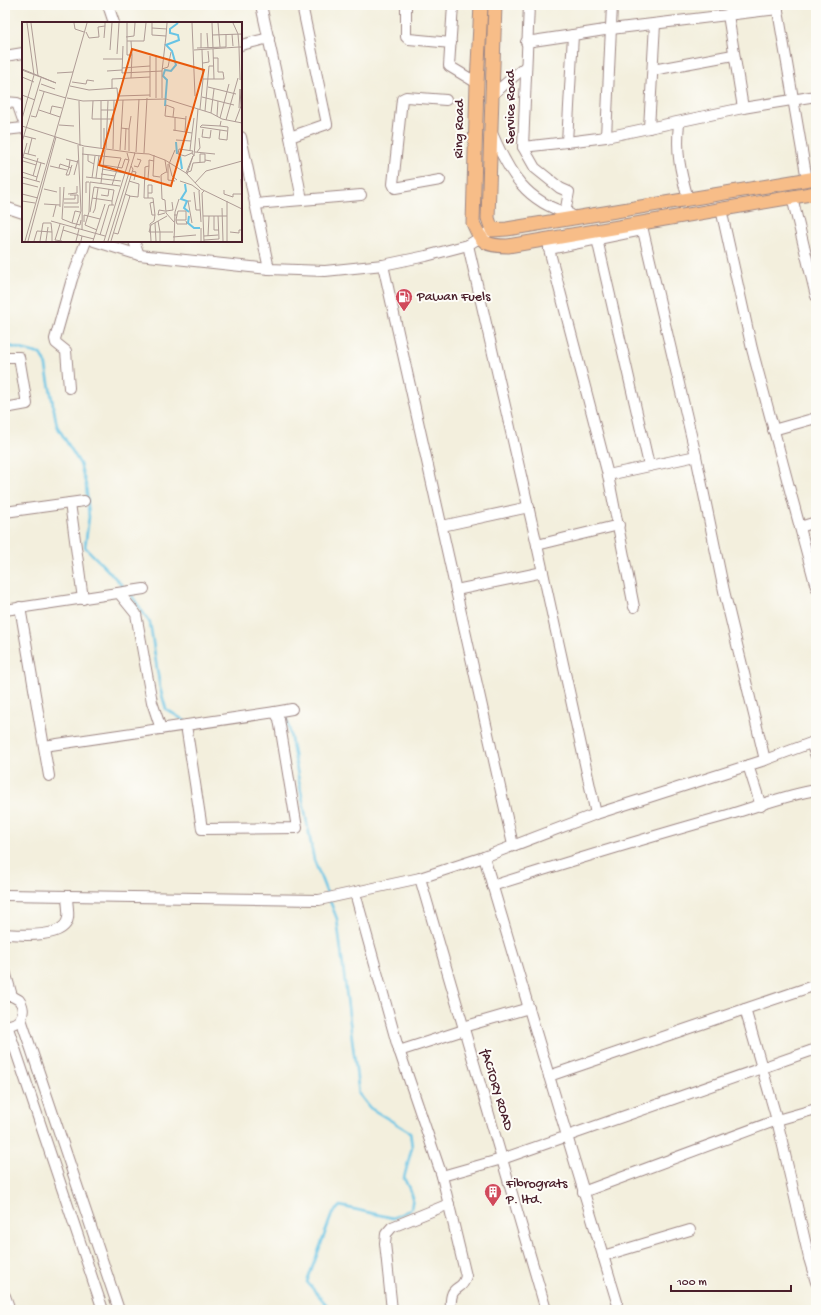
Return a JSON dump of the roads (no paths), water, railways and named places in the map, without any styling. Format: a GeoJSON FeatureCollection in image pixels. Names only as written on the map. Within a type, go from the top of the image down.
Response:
{"type":"FeatureCollection","features":[{"type":"Feature","properties":{"kind":"main road","name":"Ring Road"},"geometry":{"type":"LineString","coordinates":[[474,241],[473,222],[477,83],[481,5]]}},
{"type":"Feature","properties":{"kind":"main road"},"geometry":{"type":"LineString","coordinates":[[495,5],[488,218],[492,230],[507,229],[812,179]]}},
{"type":"Feature","properties":{"kind":"main road"},"geometry":{"type":"LineString","coordinates":[[474,241],[492,246],[549,244],[721,209],[816,192]]}},
{"type":"Feature","properties":{"kind":"street"},"geometry":{"type":"LineString","coordinates":[[108,5],[114,22]]}},
{"type":"Feature","properties":{"kind":"street"},"geometry":{"type":"LineString","coordinates":[[261,5],[290,137],[302,200]]}},
{"type":"Feature","properties":{"kind":"street"},"geometry":{"type":"LineString","coordinates":[[290,137],[324,126],[327,120],[302,5]]}},
{"type":"Feature","properties":{"kind":"street"},"geometry":{"type":"LineString","coordinates":[[406,5],[406,37],[409,39],[451,43]]}},
{"type":"Feature","properties":{"kind":"street"},"geometry":{"type":"LineString","coordinates":[[453,5],[449,66],[477,83]]}},
{"type":"Feature","properties":{"kind":"street","name":"Service Road"},"geometry":{"type":"LineString","coordinates":[[528,5],[523,147],[535,168],[560,188],[569,192],[565,213]]}},
{"type":"Feature","properties":{"kind":"street"},"geometry":{"type":"LineString","coordinates":[[606,137],[612,5]]}},
{"type":"Feature","properties":{"kind":"street"},"geometry":{"type":"LineString","coordinates":[[526,42],[778,7],[792,100],[812,179]]}},
{"type":"Feature","properties":{"kind":"street"},"geometry":{"type":"LineString","coordinates":[[728,15],[743,108]]}},
{"type":"Feature","properties":{"kind":"street"},"geometry":{"type":"LineString","coordinates":[[649,128],[655,24]]}},
{"type":"Feature","properties":{"kind":"street"},"geometry":{"type":"LineString","coordinates":[[567,142],[573,35]]}},
{"type":"Feature","properties":{"kind":"street"},"geometry":{"type":"LineString","coordinates":[[242,45],[269,38]]}},
{"type":"Feature","properties":{"kind":"street"},"geometry":{"type":"LineString","coordinates":[[5,56],[22,53]]}},
{"type":"Feature","properties":{"kind":"street"},"geometry":{"type":"LineString","coordinates":[[653,70],[734,55]]}},
{"type":"Feature","properties":{"kind":"street"},"geometry":{"type":"LineString","coordinates":[[491,96],[525,67]]}},
{"type":"Feature","properties":{"kind":"street"},"geometry":{"type":"LineString","coordinates":[[523,147],[606,137],[679,123],[743,108],[816,96]]}},
{"type":"Feature","properties":{"kind":"street"},"geometry":{"type":"LineString","coordinates":[[440,180],[395,188],[393,184],[402,99],[446,100]]}},
{"type":"Feature","properties":{"kind":"street"},"geometry":{"type":"LineString","coordinates":[[5,102],[17,103],[22,117]]}},
{"type":"Feature","properties":{"kind":"street"},"geometry":{"type":"LineString","coordinates":[[679,123],[677,142],[678,163],[688,199]]}},
{"type":"Feature","properties":{"kind":"street"},"geometry":{"type":"LineString","coordinates":[[5,130],[22,128]]}},
{"type":"Feature","properties":{"kind":"street"},"geometry":{"type":"LineString","coordinates":[[490,128],[512,175],[526,191],[540,202],[565,213],[579,216]]}},
{"type":"Feature","properties":{"kind":"street"},"geometry":{"type":"LineString","coordinates":[[242,141],[269,269]]}},
{"type":"Feature","properties":{"kind":"street"},"geometry":{"type":"LineString","coordinates":[[256,204],[361,195]]}},
{"type":"Feature","properties":{"kind":"street"},"geometry":{"type":"LineString","coordinates":[[792,197],[816,296]]}},
{"type":"Feature","properties":{"kind":"street"},"geometry":{"type":"LineString","coordinates":[[5,206],[22,213]]}},
{"type":"Feature","properties":{"kind":"street"},"geometry":{"type":"LineString","coordinates":[[721,209],[752,349],[816,587]]}},
{"type":"Feature","properties":{"kind":"street"},"geometry":{"type":"LineString","coordinates":[[634,607],[608,475],[549,244],[597,240],[641,226],[696,456],[724,590],[765,760]]}},
{"type":"Feature","properties":{"kind":"street"},"geometry":{"type":"LineString","coordinates":[[98,242],[139,255],[269,269],[324,271],[383,266],[474,241],[492,230]]}},
{"type":"Feature","properties":{"kind":"street"},"geometry":{"type":"LineString","coordinates":[[597,240],[649,465]]}},
{"type":"Feature","properties":{"kind":"street"},"geometry":{"type":"LineString","coordinates":[[474,241],[529,507],[596,814]]}},
{"type":"Feature","properties":{"kind":"street"},"geometry":{"type":"LineString","coordinates":[[69,388],[66,351],[56,343],[55,339],[72,279],[86,242]]}},
{"type":"Feature","properties":{"kind":"street"},"geometry":{"type":"LineString","coordinates":[[134,242],[139,255]]}},
{"type":"Feature","properties":{"kind":"street"},"geometry":{"type":"LineString","coordinates":[[383,266],[513,845]]}},
{"type":"Feature","properties":{"kind":"street"},"geometry":{"type":"LineString","coordinates":[[5,357],[19,357],[26,404],[5,408]]}},
{"type":"Feature","properties":{"kind":"street"},"geometry":{"type":"LineString","coordinates":[[773,430],[816,418]]}},
{"type":"Feature","properties":{"kind":"street"},"geometry":{"type":"LineString","coordinates":[[608,475],[696,456]]}},
{"type":"Feature","properties":{"kind":"street"},"geometry":{"type":"LineString","coordinates":[[5,512],[84,501]]}},
{"type":"Feature","properties":{"kind":"street"},"geometry":{"type":"LineString","coordinates":[[70,503],[83,599]]}},
{"type":"Feature","properties":{"kind":"street"},"geometry":{"type":"LineString","coordinates":[[442,526],[529,507]]}},
{"type":"Feature","properties":{"kind":"street"},"geometry":{"type":"LineString","coordinates":[[800,527],[816,522]]}},
{"type":"Feature","properties":{"kind":"street"},"geometry":{"type":"LineString","coordinates":[[538,546],[619,525]]}},
{"type":"Feature","properties":{"kind":"street"},"geometry":{"type":"LineString","coordinates":[[456,590],[543,572]]}},
{"type":"Feature","properties":{"kind":"street"},"geometry":{"type":"LineString","coordinates":[[5,610],[144,589]]}},
{"type":"Feature","properties":{"kind":"street"},"geometry":{"type":"LineString","coordinates":[[126,592],[136,614],[152,702],[161,729]]}},
{"type":"Feature","properties":{"kind":"street"},"geometry":{"type":"LineString","coordinates":[[20,607],[49,776]]}},
{"type":"Feature","properties":{"kind":"street"},"geometry":{"type":"LineString","coordinates":[[44,746],[186,725],[285,711],[279,719],[297,828],[202,829],[186,725]]}},
{"type":"Feature","properties":{"kind":"street"},"geometry":{"type":"LineString","coordinates":[[5,895],[319,900],[420,878],[484,857],[596,814],[765,760],[814,742],[816,756]]}},
{"type":"Feature","properties":{"kind":"street"},"geometry":{"type":"LineString","coordinates":[[748,765],[761,806]]}},
{"type":"Feature","properties":{"kind":"street"},"geometry":{"type":"LineString","coordinates":[[492,886],[599,852],[761,806],[795,794],[816,790]]}},
{"type":"Feature","properties":{"kind":"street"},"geometry":{"type":"LineString","coordinates":[[484,857],[617,1302]]}},
{"type":"Feature","properties":{"kind":"street","name":"fACTORY ROAD"},"geometry":{"type":"LineString","coordinates":[[420,878],[546,1310]]}},
{"type":"Feature","properties":{"kind":"street"},"geometry":{"type":"LineString","coordinates":[[355,893],[399,1051],[442,1176],[466,1276],[465,1281],[452,1291],[450,1297],[451,1310]]}},
{"type":"Feature","properties":{"kind":"street"},"geometry":{"type":"LineString","coordinates":[[5,934],[51,933],[62,928],[68,918],[67,896]]}},
{"type":"Feature","properties":{"kind":"street"},"geometry":{"type":"LineString","coordinates":[[5,971],[9,996],[22,1003],[24,1011],[21,1019],[15,1024],[6,1025],[102,1310]]}},
{"type":"Feature","properties":{"kind":"street"},"geometry":{"type":"LineString","coordinates":[[549,1076],[816,986]]}},
{"type":"Feature","properties":{"kind":"street"},"geometry":{"type":"LineString","coordinates":[[399,1051],[529,1008]]}},
{"type":"Feature","properties":{"kind":"street"},"geometry":{"type":"LineString","coordinates":[[745,1009],[761,1069],[777,1120],[812,1257],[816,1282]]}},
{"type":"Feature","properties":{"kind":"street"},"geometry":{"type":"LineString","coordinates":[[21,1019],[119,1310]]}},
{"type":"Feature","properties":{"kind":"street"},"geometry":{"type":"LineString","coordinates":[[442,1176],[502,1159],[816,1049]]}},
{"type":"Feature","properties":{"kind":"street"},"geometry":{"type":"LineString","coordinates":[[583,1192],[777,1120],[816,1109]]}},
{"type":"Feature","properties":{"kind":"street"},"geometry":{"type":"LineString","coordinates":[[392,1310],[385,1243],[386,1234],[392,1228],[449,1204]]}},
{"type":"Feature","properties":{"kind":"street"},"geometry":{"type":"LineString","coordinates":[[603,1256],[690,1230]]}},
{"type":"Feature","properties":{"kind":"street"},"geometry":{"type":"LineString","coordinates":[[92,1279],[107,1274]]}},
{"type":"Feature","properties":{"kind":"street"},"geometry":{"type":"LineString","coordinates":[[5,1296],[10,1310]]}},
{"type":"Feature","properties":{"kind":"waterway"},"geometry":{"type":"LineString","coordinates":[[5,345],[40,354],[45,361],[57,426],[80,464],[86,485],[89,517],[85,547],[125,588]]}},
{"type":"Feature","properties":{"kind":"waterway"},"geometry":{"type":"LineString","coordinates":[[130,593],[150,623],[160,688],[166,709],[185,721]]}},
{"type":"Feature","properties":{"kind":"waterway"},"geometry":{"type":"LineString","coordinates":[[286,712],[314,860],[328,896]]}},
{"type":"Feature","properties":{"kind":"waterway"},"geometry":{"type":"LineString","coordinates":[[330,901],[337,919],[359,1094],[370,1108],[410,1132],[412,1147],[404,1178],[413,1197],[411,1209],[393,1218],[340,1206],[332,1214],[307,1282],[331,1310]]}},
{"type":"Feature","properties":{"kind":"place","name":"Pawan Fuels"},"geometry":{"type":"Point","coordinates":[404,312]}},
{"type":"Feature","properties":{"kind":"place","name":"Fibrograts P. ltd."},"geometry":{"type":"Point","coordinates":[493,1207]}}]}
